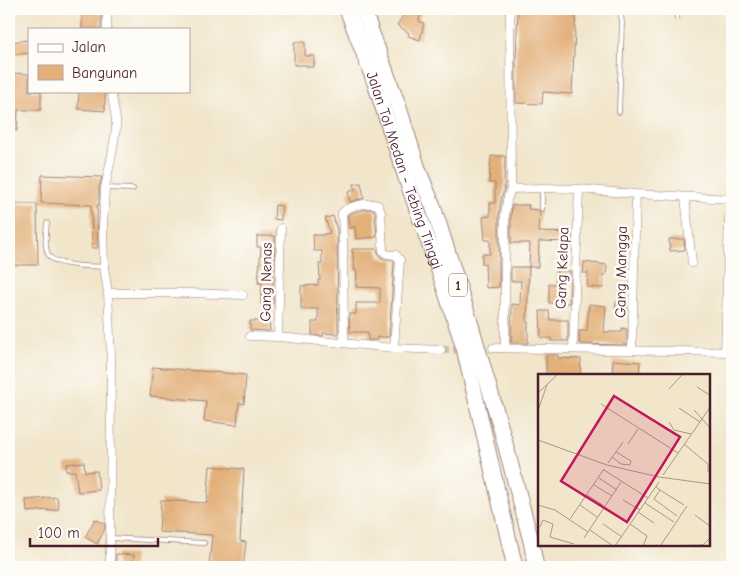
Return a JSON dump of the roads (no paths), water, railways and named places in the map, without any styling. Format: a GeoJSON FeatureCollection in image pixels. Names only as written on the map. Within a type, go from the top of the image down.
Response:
{"type":"FeatureCollection","features":[{"type":"Feature","properties":{"kind":"highway","name":"Jalan Tol Medan - Tebing Tinggi"},"geometry":{"type":"LineString","coordinates":[[347,9],[375,83],[464,348],[515,567]]}},
{"type":"Feature","properties":{"kind":"highway","name":"1"},"geometry":{"type":"LineString","coordinates":[[363,9],[398,105],[418,169],[433,206],[470,322],[531,541],[536,567]]}},
{"type":"Feature","properties":{"kind":"street"},"geometry":{"type":"LineString","coordinates":[[107,9],[107,28]]}},
{"type":"Feature","properties":{"kind":"street"},"geometry":{"type":"LineString","coordinates":[[505,348],[505,215],[511,189],[510,9]]}},
{"type":"Feature","properties":{"kind":"street"},"geometry":{"type":"LineString","coordinates":[[110,92],[116,119],[116,129],[105,188],[103,220],[104,267],[108,293],[111,357],[110,567]]}},
{"type":"Feature","properties":{"kind":"street"},"geometry":{"type":"LineString","coordinates":[[511,189],[579,189],[732,199]]}},
{"type":"Feature","properties":{"kind":"street","name":"Gang Kelapa"},"geometry":{"type":"LineString","coordinates":[[573,349],[579,189]]}},
{"type":"Feature","properties":{"kind":"street","name":"Gang Mangga"},"geometry":{"type":"LineString","coordinates":[[632,350],[636,194]]}},
{"type":"Feature","properties":{"kind":"street"},"geometry":{"type":"LineString","coordinates":[[685,197],[692,264]]}},
{"type":"Feature","properties":{"kind":"street"},"geometry":{"type":"LineString","coordinates":[[344,343],[342,211],[350,207],[373,204],[378,205],[380,209],[383,251],[387,254],[396,255],[400,260],[394,348]]}},
{"type":"Feature","properties":{"kind":"street"},"geometry":{"type":"LineString","coordinates":[[493,348],[728,352],[729,218]]}},
{"type":"Feature","properties":{"kind":"street","name":"Gang Nenas"},"geometry":{"type":"LineString","coordinates":[[278,337],[280,228]]}},
{"type":"Feature","properties":{"kind":"street"},"geometry":{"type":"LineString","coordinates":[[108,293],[243,295]]}},
{"type":"Feature","properties":{"kind":"street"},"geometry":{"type":"LineString","coordinates":[[250,336],[441,350]]}},
{"type":"Feature","properties":{"kind":"lane"},"geometry":{"type":"LineString","coordinates":[[619,112],[622,22],[620,9]]}},
{"type":"Feature","properties":{"kind":"lane"},"geometry":{"type":"LineString","coordinates":[[677,9],[677,18]]}},
{"type":"Feature","properties":{"kind":"lane"},"geometry":{"type":"LineString","coordinates":[[105,188],[133,189]]}},
{"type":"Feature","properties":{"kind":"lane"},"geometry":{"type":"LineString","coordinates":[[542,188],[542,209]]}},
{"type":"Feature","properties":{"kind":"lane"},"geometry":{"type":"LineString","coordinates":[[47,223],[46,249],[52,259],[65,263],[104,267]]}},
{"type":"Feature","properties":{"kind":"lane"},"geometry":{"type":"LineString","coordinates":[[111,538],[204,544]]}},
{"type":"Feature","properties":{"kind":"tunnel"},"geometry":{"type":"LineString","coordinates":[[441,350],[493,348]]}}]}
